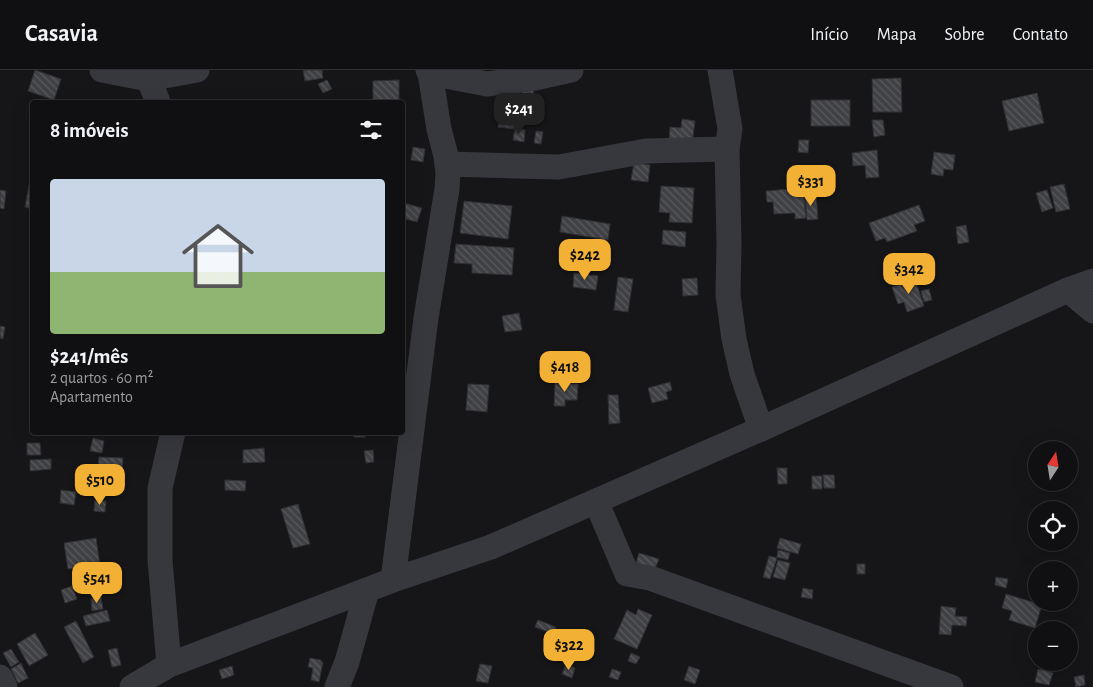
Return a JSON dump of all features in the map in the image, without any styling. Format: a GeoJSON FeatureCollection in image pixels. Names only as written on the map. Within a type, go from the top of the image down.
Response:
{"type":"FeatureCollection","features":[{"type":"Feature","properties":{"kind":"street"},"geometry":{"type":"LineString","coordinates":[[102,70],[146,74],[197,70]]}},
{"type":"Feature","properties":{"kind":"street"},"geometry":{"type":"LineString","coordinates":[[393,580],[426,318],[447,189],[447,164],[429,71],[487,84],[535,78],[570,70]]}},
{"type":"Feature","properties":{"kind":"street"},"geometry":{"type":"LineString","coordinates":[[720,70],[730,129],[727,149],[728,295],[734,339],[742,374],[761,428]]}},
{"type":"Feature","properties":{"kind":"street"},"geometry":{"type":"LineString","coordinates":[[146,74],[157,100]]}},
{"type":"Feature","properties":{"kind":"street"},"geometry":{"type":"LineString","coordinates":[[447,164],[559,167],[646,151],[727,149]]}},
{"type":"Feature","properties":{"kind":"street"},"geometry":{"type":"LineString","coordinates":[[132,687],[168,665],[393,580],[491,546],[761,428],[1068,290],[1093,281]]}},
{"type":"Feature","properties":{"kind":"street"},"geometry":{"type":"LineString","coordinates":[[1068,290],[1093,311]]}},
{"type":"Feature","properties":{"kind":"street"},"geometry":{"type":"LineString","coordinates":[[168,665],[160,560],[160,488],[172,435]]}},
{"type":"Feature","properties":{"kind":"street"},"geometry":{"type":"LineString","coordinates":[[596,501],[627,574],[650,578],[951,687]]}},
{"type":"Feature","properties":{"kind":"street"},"geometry":{"type":"LineString","coordinates":[[337,687],[347,662],[367,590]]}},
{"type":"Feature","properties":{"kind":"street"},"geometry":{"type":"LineString","coordinates":[[0,677],[5,687]]}},
{"type":"Feature","properties":{"kind":"building"},"geometry":{"type":"Polygon","coordinates":[[[35,70],[61,79],[54,100],[28,91],[35,70]]]}},
{"type":"Feature","properties":{"kind":"building"},"geometry":{"type":"Polygon","coordinates":[[[303,70],[322,70],[323,78],[305,81],[303,70]]]}},
{"type":"Feature","properties":{"kind":"building"},"geometry":{"type":"Polygon","coordinates":[[[901,78],[902,112],[873,112],[872,79],[901,78]]]}},
{"type":"Feature","properties":{"kind":"building"},"geometry":{"type":"Polygon","coordinates":[[[327,80],[332,89],[323,93],[318,84],[327,80]]]}},
{"type":"Feature","properties":{"kind":"building"},"geometry":{"type":"Polygon","coordinates":[[[399,80],[399,100],[373,100],[373,81],[399,80]]]}},
{"type":"Feature","properties":{"kind":"building"},"geometry":{"type":"Polygon","coordinates":[[[522,87],[534,89],[532,106],[520,104],[522,87]]]}},
{"type":"Feature","properties":{"kind":"building"},"geometry":{"type":"Polygon","coordinates":[[[505,90],[520,92],[514,129],[498,127],[505,90]]]}},
{"type":"Feature","properties":{"kind":"building"},"geometry":{"type":"Polygon","coordinates":[[[1037,93],[1044,123],[1009,131],[1002,101],[1037,93]]]}},
{"type":"Feature","properties":{"kind":"building"},"geometry":{"type":"Polygon","coordinates":[[[811,100],[850,100],[850,126],[811,126],[811,100]]]}},
{"type":"Feature","properties":{"kind":"building"},"geometry":{"type":"Polygon","coordinates":[[[682,119],[695,121],[692,144],[669,141],[670,127],[681,128],[682,119]]]}},
{"type":"Feature","properties":{"kind":"building"},"geometry":{"type":"Polygon","coordinates":[[[872,120],[883,120],[885,135],[874,137],[872,120]]]}},
{"type":"Feature","properties":{"kind":"building"},"geometry":{"type":"Polygon","coordinates":[[[515,128],[525,130],[524,142],[513,140],[515,128]]]}},
{"type":"Feature","properties":{"kind":"building"},"geometry":{"type":"Polygon","coordinates":[[[536,131],[543,132],[541,144],[534,143],[536,131]]]}},
{"type":"Feature","properties":{"kind":"building"},"geometry":{"type":"Polygon","coordinates":[[[799,140],[809,140],[808,153],[798,152],[799,140]]]}},
{"type":"Feature","properties":{"kind":"building"},"geometry":{"type":"Polygon","coordinates":[[[413,147],[425,149],[423,162],[411,160],[413,147]]]}},
{"type":"Feature","properties":{"kind":"building"},"geometry":{"type":"Polygon","coordinates":[[[877,150],[879,177],[866,178],[865,165],[853,166],[852,153],[877,150]]]}},
{"type":"Feature","properties":{"kind":"building"},"geometry":{"type":"Polygon","coordinates":[[[934,152],[955,155],[953,170],[944,169],[943,176],[931,174],[934,152]]]}},
{"type":"Feature","properties":{"kind":"building"},"geometry":{"type":"Polygon","coordinates":[[[634,163],[650,165],[648,182],[631,180],[634,163]]]}},
{"type":"Feature","properties":{"kind":"building"},"geometry":{"type":"Polygon","coordinates":[[[806,172],[811,174],[813,179],[811,184],[806,186],[801,184],[799,179],[801,174],[806,172]]]}},
{"type":"Feature","properties":{"kind":"building"},"geometry":{"type":"Polygon","coordinates":[[[1064,184],[1070,209],[1056,212],[1050,187],[1064,184]]]}},
{"type":"Feature","properties":{"kind":"building"},"geometry":{"type":"Polygon","coordinates":[[[29,185],[30,208],[25,207],[29,185]]]}},
{"type":"Feature","properties":{"kind":"building"},"geometry":{"type":"Polygon","coordinates":[[[661,186],[694,188],[692,223],[669,222],[670,213],[659,212],[661,186]]]}},
{"type":"Feature","properties":{"kind":"building"},"geometry":{"type":"Polygon","coordinates":[[[803,188],[806,218],[795,219],[795,213],[774,214],[773,202],[767,202],[766,191],[803,188]]]}},
{"type":"Feature","properties":{"kind":"building"},"geometry":{"type":"Polygon","coordinates":[[[0,190],[6,191],[4,209],[0,208],[0,190]]]}},
{"type":"Feature","properties":{"kind":"building"},"geometry":{"type":"Polygon","coordinates":[[[1047,190],[1053,208],[1042,212],[1036,193],[1047,190]]]}},
{"type":"Feature","properties":{"kind":"building"},"geometry":{"type":"Polygon","coordinates":[[[816,194],[818,219],[807,220],[805,195],[816,194]]]}},
{"type":"Feature","properties":{"kind":"building"},"geometry":{"type":"Polygon","coordinates":[[[464,201],[512,206],[508,239],[460,233],[464,201]]]}},
{"type":"Feature","properties":{"kind":"building"},"geometry":{"type":"Polygon","coordinates":[[[405,203],[422,208],[417,222],[405,219],[405,203]]]}},
{"type":"Feature","properties":{"kind":"building"},"geometry":{"type":"Polygon","coordinates":[[[919,205],[925,221],[914,225],[917,231],[887,242],[885,238],[876,241],[869,223],[919,205]]]}},
{"type":"Feature","properties":{"kind":"building"},"geometry":{"type":"Polygon","coordinates":[[[562,216],[610,224],[608,240],[560,232],[562,216]]]}},
{"type":"Feature","properties":{"kind":"building"},"geometry":{"type":"Polygon","coordinates":[[[966,225],[969,242],[958,244],[956,227],[966,225]]]}},
{"type":"Feature","properties":{"kind":"building"},"geometry":{"type":"Polygon","coordinates":[[[663,230],[686,232],[685,247],[662,244],[663,230]]]}},
{"type":"Feature","properties":{"kind":"building"},"geometry":{"type":"Polygon","coordinates":[[[456,244],[514,248],[512,275],[472,273],[472,264],[454,263],[456,244]]]}},
{"type":"Feature","properties":{"kind":"building"},"geometry":{"type":"Polygon","coordinates":[[[574,273],[598,276],[596,290],[573,287],[574,273]]]}},
{"type":"Feature","properties":{"kind":"building"},"geometry":{"type":"Polygon","coordinates":[[[618,277],[633,279],[628,312],[614,310],[618,277]]]}},
{"type":"Feature","properties":{"kind":"building"},"geometry":{"type":"Polygon","coordinates":[[[697,278],[698,295],[683,296],[682,279],[697,278]]]}},
{"type":"Feature","properties":{"kind":"building"},"geometry":{"type":"Polygon","coordinates":[[[915,279],[924,306],[907,312],[904,302],[898,304],[892,287],[915,279]]]}},
{"type":"Feature","properties":{"kind":"building"},"geometry":{"type":"Polygon","coordinates":[[[929,289],[932,300],[924,302],[921,291],[929,289]]]}},
{"type":"Feature","properties":{"kind":"building"},"geometry":{"type":"Polygon","coordinates":[[[519,313],[522,330],[505,332],[502,316],[519,313]]]}},
{"type":"Feature","properties":{"kind":"building"},"geometry":{"type":"Polygon","coordinates":[[[0,326],[5,327],[3,339],[0,338],[0,326]]]}},
{"type":"Feature","properties":{"kind":"building"},"geometry":{"type":"Polygon","coordinates":[[[670,382],[672,390],[666,392],[668,399],[652,403],[648,388],[670,382]]]}},
{"type":"Feature","properties":{"kind":"building"},"geometry":{"type":"Polygon","coordinates":[[[555,383],[578,384],[577,400],[565,400],[565,406],[554,406],[555,383]]]}},
{"type":"Feature","properties":{"kind":"building"},"geometry":{"type":"Polygon","coordinates":[[[468,384],[489,385],[487,412],[466,410],[468,384]]]}},
{"type":"Feature","properties":{"kind":"building"},"geometry":{"type":"Polygon","coordinates":[[[608,395],[618,395],[620,423],[609,424],[608,395]]]}},
{"type":"Feature","properties":{"kind":"building"},"geometry":{"type":"Polygon","coordinates":[[[354,435],[365,435],[365,437],[354,437],[354,435]]]}},
{"type":"Feature","properties":{"kind":"building"},"geometry":{"type":"Polygon","coordinates":[[[93,438],[104,441],[102,453],[90,451],[93,438]]]}},
{"type":"Feature","properties":{"kind":"building"},"geometry":{"type":"Polygon","coordinates":[[[27,443],[40,443],[41,455],[27,455],[27,443]]]}},
{"type":"Feature","properties":{"kind":"building"},"geometry":{"type":"Polygon","coordinates":[[[264,448],[265,462],[243,463],[243,450],[264,448]]]}},
{"type":"Feature","properties":{"kind":"building"},"geometry":{"type":"Polygon","coordinates":[[[373,450],[374,462],[366,463],[364,451],[373,450]]]}},
{"type":"Feature","properties":{"kind":"building"},"geometry":{"type":"Polygon","coordinates":[[[99,457],[123,458],[122,473],[98,472],[99,457]]]}},
{"type":"Feature","properties":{"kind":"building"},"geometry":{"type":"Polygon","coordinates":[[[51,459],[51,469],[30,471],[30,460],[51,459]]]}},
{"type":"Feature","properties":{"kind":"building"},"geometry":{"type":"Polygon","coordinates":[[[777,468],[787,468],[787,484],[778,484],[777,468]]]}},
{"type":"Feature","properties":{"kind":"building"},"geometry":{"type":"Polygon","coordinates":[[[823,475],[834,475],[835,488],[824,488],[823,475]]]}},
{"type":"Feature","properties":{"kind":"building"},"geometry":{"type":"Polygon","coordinates":[[[812,476],[822,476],[822,489],[812,489],[812,476]]]}},
{"type":"Feature","properties":{"kind":"building"},"geometry":{"type":"Polygon","coordinates":[[[225,480],[246,481],[245,491],[225,490],[225,480]]]}},
{"type":"Feature","properties":{"kind":"building"},"geometry":{"type":"Polygon","coordinates":[[[61,490],[76,492],[74,505],[60,503],[61,490]]]}},
{"type":"Feature","properties":{"kind":"building"},"geometry":{"type":"Polygon","coordinates":[[[95,500],[106,501],[105,512],[94,511],[95,500]]]}},
{"type":"Feature","properties":{"kind":"building"},"geometry":{"type":"Polygon","coordinates":[[[298,504],[310,544],[293,548],[281,509],[298,504]]]}},
{"type":"Feature","properties":{"kind":"building"},"geometry":{"type":"Polygon","coordinates":[[[96,538],[100,565],[68,569],[64,543],[96,538]]]}},
{"type":"Feature","properties":{"kind":"building"},"geometry":{"type":"Polygon","coordinates":[[[780,538],[801,544],[798,554],[777,548],[780,538]]]}},
{"type":"Feature","properties":{"kind":"building"},"geometry":{"type":"Polygon","coordinates":[[[778,550],[790,553],[788,560],[777,557],[778,550]]]}},
{"type":"Feature","properties":{"kind":"building"},"geometry":{"type":"Polygon","coordinates":[[[639,553],[659,559],[655,569],[636,563],[639,553]]]}},
{"type":"Feature","properties":{"kind":"building"},"geometry":{"type":"Polygon","coordinates":[[[769,556],[777,558],[770,579],[763,577],[769,556]]]}},
{"type":"Feature","properties":{"kind":"building"},"geometry":{"type":"Polygon","coordinates":[[[778,560],[790,563],[785,580],[773,577],[778,560]]]}},
{"type":"Feature","properties":{"kind":"building"},"geometry":{"type":"Polygon","coordinates":[[[857,564],[865,564],[865,574],[857,574],[857,564]]]}},
{"type":"Feature","properties":{"kind":"building"},"geometry":{"type":"Polygon","coordinates":[[[996,577],[1008,579],[1006,588],[995,585],[996,577]]]}},
{"type":"Feature","properties":{"kind":"building"},"geometry":{"type":"Polygon","coordinates":[[[72,586],[77,599],[65,603],[61,590],[72,586]]]}},
{"type":"Feature","properties":{"kind":"building"},"geometry":{"type":"Polygon","coordinates":[[[803,588],[813,590],[812,599],[801,597],[803,588]]]}},
{"type":"Feature","properties":{"kind":"building"},"geometry":{"type":"Polygon","coordinates":[[[1006,594],[1028,601],[1028,611],[1040,611],[1037,621],[1028,621],[1028,626],[1009,620],[1012,611],[1002,608],[1006,594]]]}},
{"type":"Feature","properties":{"kind":"building"},"geometry":{"type":"Polygon","coordinates":[[[101,597],[103,609],[92,611],[91,599],[101,597]]]}},
{"type":"Feature","properties":{"kind":"building"},"geometry":{"type":"Polygon","coordinates":[[[941,606],[956,608],[955,616],[967,617],[966,626],[952,625],[951,635],[939,634],[941,606]]]}},
{"type":"Feature","properties":{"kind":"building"},"geometry":{"type":"Polygon","coordinates":[[[638,609],[652,615],[637,649],[614,639],[627,610],[636,615],[638,609]]]}},
{"type":"Feature","properties":{"kind":"building"},"geometry":{"type":"Polygon","coordinates":[[[107,610],[110,621],[86,626],[83,616],[107,610]]]}},
{"type":"Feature","properties":{"kind":"building"},"geometry":{"type":"Polygon","coordinates":[[[538,620],[556,627],[554,634],[535,627],[538,620]]]}},
{"type":"Feature","properties":{"kind":"building"},"geometry":{"type":"Polygon","coordinates":[[[76,621],[94,657],[83,663],[64,627],[76,621]]]}},
{"type":"Feature","properties":{"kind":"building"},"geometry":{"type":"Polygon","coordinates":[[[35,633],[48,655],[29,666],[17,644],[35,633]]]}},
{"type":"Feature","properties":{"kind":"building"},"geometry":{"type":"Polygon","coordinates":[[[117,648],[121,665],[112,667],[108,650],[117,648]]]}},
{"type":"Feature","properties":{"kind":"building"},"geometry":{"type":"Polygon","coordinates":[[[11,649],[19,662],[11,667],[3,653],[11,649]]]}},
{"type":"Feature","properties":{"kind":"building"},"geometry":{"type":"Polygon","coordinates":[[[631,653],[640,657],[636,664],[628,661],[631,653]]]}},
{"type":"Feature","properties":{"kind":"building"},"geometry":{"type":"Polygon","coordinates":[[[310,658],[323,662],[319,682],[311,680],[313,668],[308,667],[310,658]]]}},
{"type":"Feature","properties":{"kind":"building"},"geometry":{"type":"Polygon","coordinates":[[[21,663],[28,678],[18,683],[11,669],[21,663]]]}},
{"type":"Feature","properties":{"kind":"building"},"geometry":{"type":"Polygon","coordinates":[[[480,664],[492,666],[488,683],[476,681],[480,664]]]}},
{"type":"Feature","properties":{"kind":"building"},"geometry":{"type":"Polygon","coordinates":[[[566,664],[575,668],[572,678],[562,674],[566,664]]]}},
{"type":"Feature","properties":{"kind":"building"},"geometry":{"type":"Polygon","coordinates":[[[232,666],[234,675],[222,679],[219,670],[232,666]]]}},
{"type":"Feature","properties":{"kind":"building"},"geometry":{"type":"Polygon","coordinates":[[[689,666],[700,670],[695,684],[684,680],[689,666]]]}},
{"type":"Feature","properties":{"kind":"building"},"geometry":{"type":"Polygon","coordinates":[[[612,669],[621,672],[618,680],[609,677],[612,669]]]}},
{"type":"Feature","properties":{"kind":"building"},"geometry":{"type":"Polygon","coordinates":[[[1038,671],[1053,673],[1049,685],[1035,682],[1038,671]]]}},
{"type":"Feature","properties":{"kind":"building"},"geometry":{"type":"Polygon","coordinates":[[[1084,675],[1085,685],[1076,687],[1074,677],[1084,675]]]}}]}
